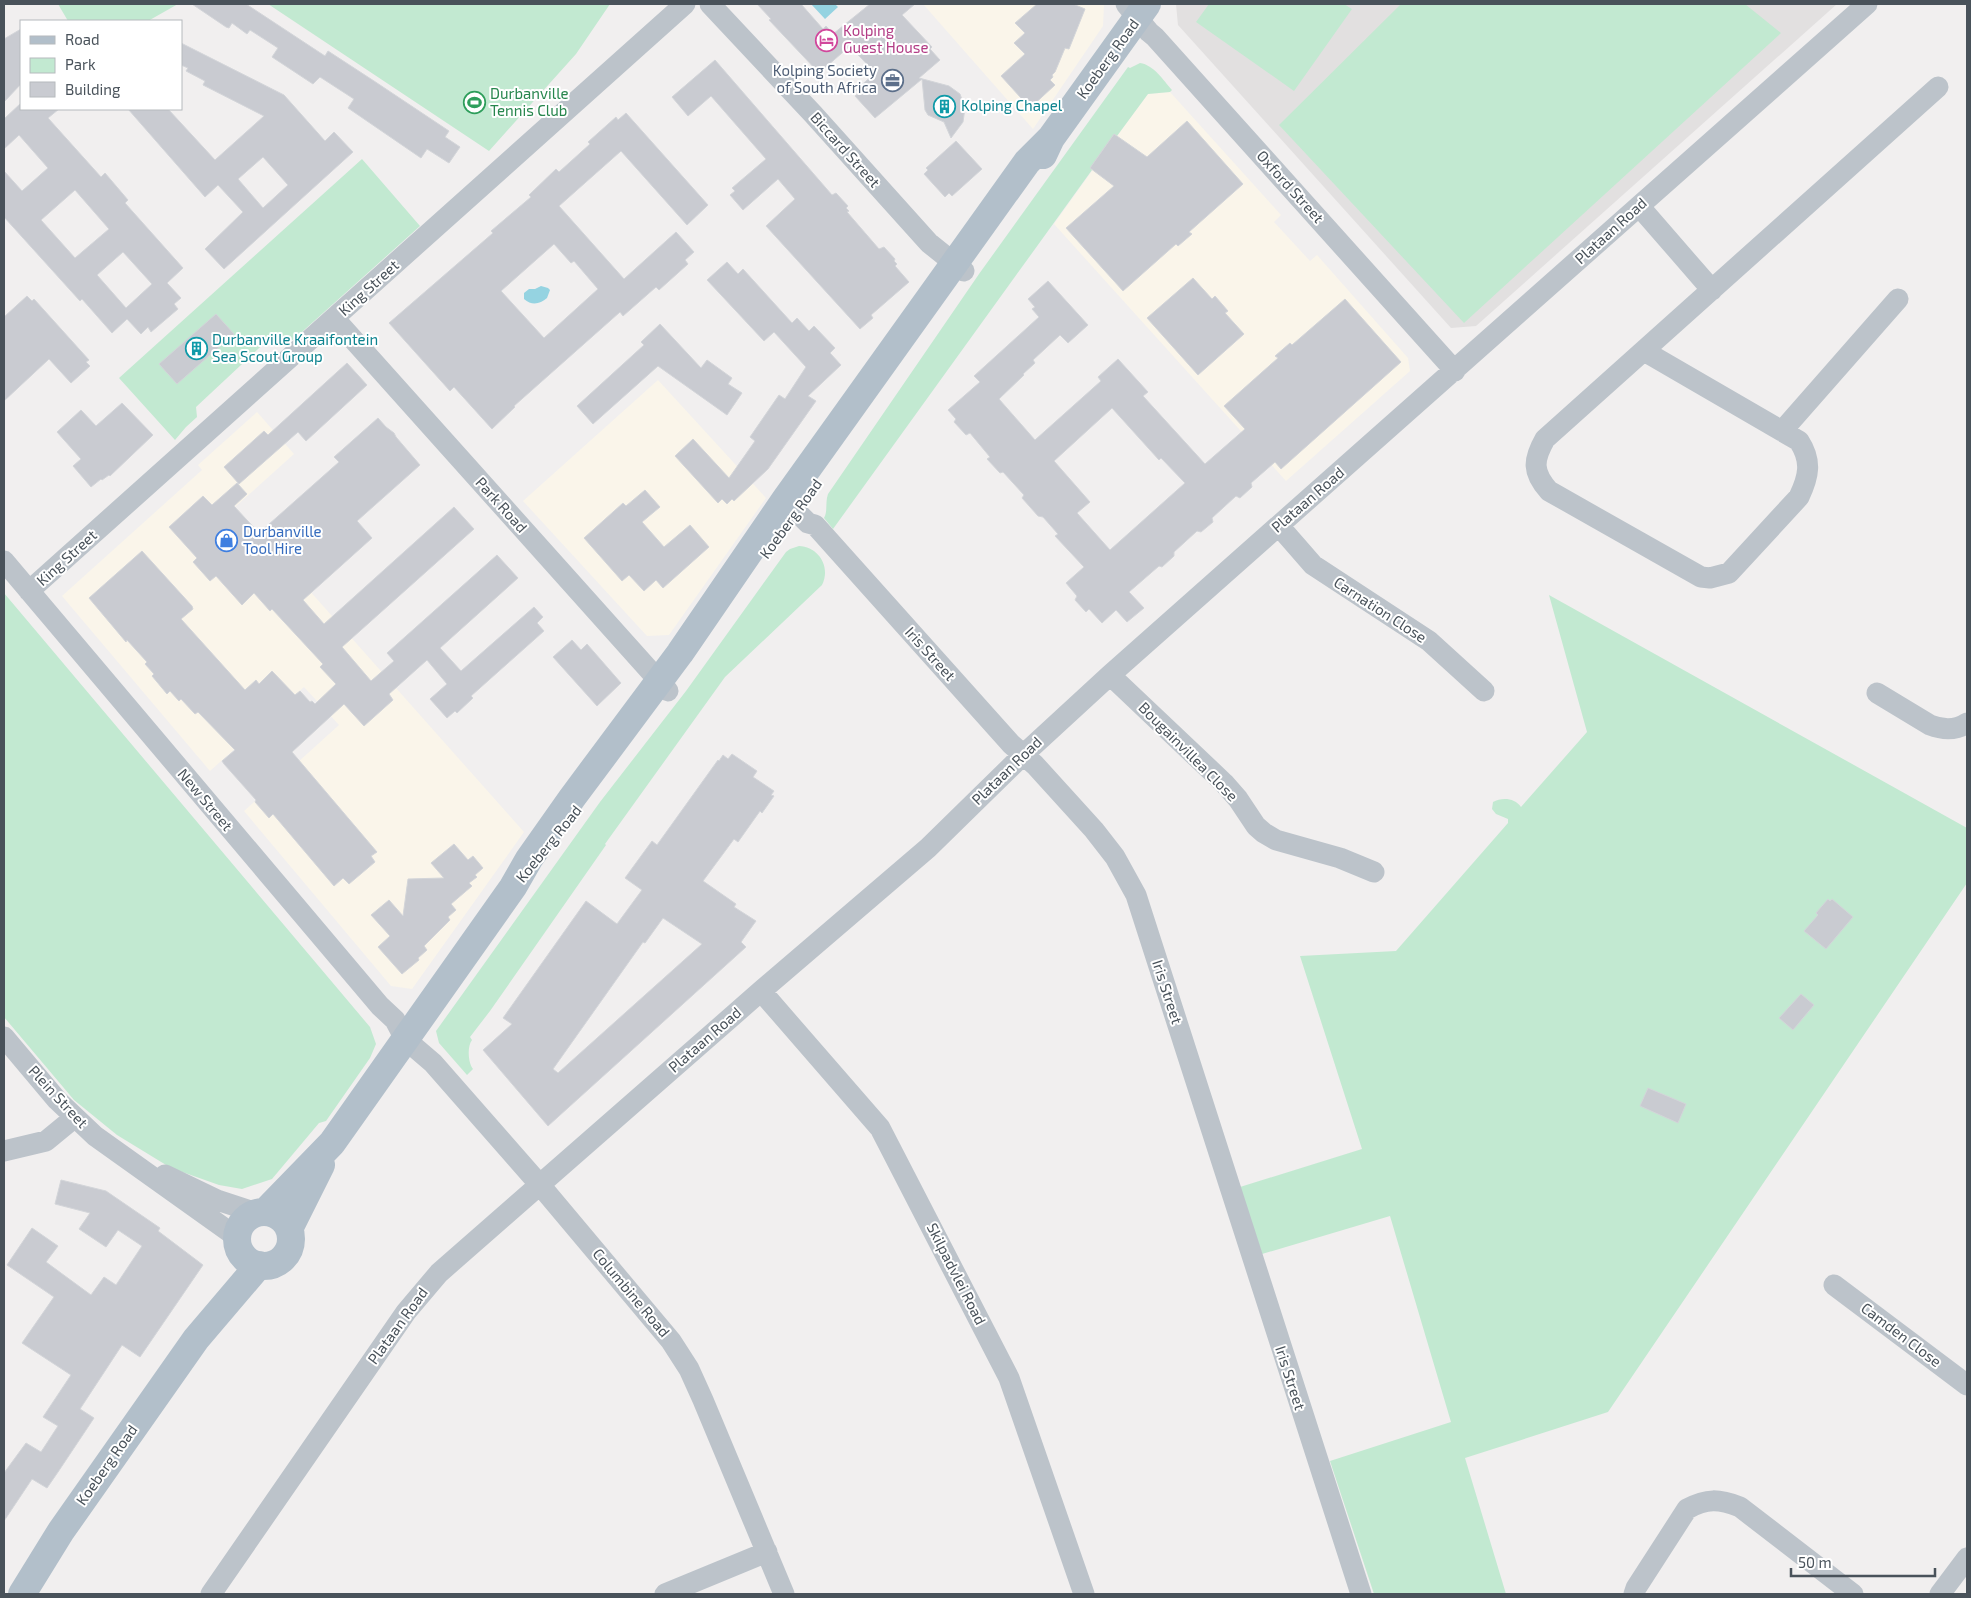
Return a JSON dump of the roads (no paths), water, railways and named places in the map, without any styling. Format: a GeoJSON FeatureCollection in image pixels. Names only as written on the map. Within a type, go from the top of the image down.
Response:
{"type":"FeatureCollection","features":[{"type":"Feature","properties":{"kind":"main road","name":"Koeberg Road"},"geometry":{"type":"LineString","coordinates":[[289,1229],[332,1143],[513,887],[539,861],[664,686],[721,595],[790,505],[959,267],[1027,162],[1050,138],[1137,8]]}},
{"type":"Feature","properties":{"kind":"main road","name":"Koeberg Road"},"geometry":{"type":"LineString","coordinates":[[261,1213],[332,1143]]}},
{"type":"Feature","properties":{"kind":"main road"},"geometry":{"type":"LineString","coordinates":[[261,1213],[274,1214],[282,1218],[289,1229],[291,1241],[285,1256],[271,1265],[245,1250],[243,1222],[261,1213]]}},
{"type":"Feature","properties":{"kind":"main road","name":"Koeberg Road"},"geometry":{"type":"LineString","coordinates":[[22,1594],[61,1531],[196,1339],[245,1250]]}},
{"type":"Feature","properties":{"kind":"street","name":"King Street"},"geometry":{"type":"LineString","coordinates":[[29,592],[685,4]]}},
{"type":"Feature","properties":{"kind":"street","name":"Biccard Street"},"geometry":{"type":"LineString","coordinates":[[710,4],[813,114],[929,244],[959,267]]}},
{"type":"Feature","properties":{"kind":"street","name":"Plataan Road"},"geometry":{"type":"LineString","coordinates":[[211,1594],[413,1301],[439,1273],[762,990],[928,848],[1023,754],[1110,675],[1867,4]]}},
{"type":"Feature","properties":{"kind":"street","name":"Oxford Street"},"geometry":{"type":"LineString","coordinates":[[1137,8],[1149,32],[1455,371]]}},
{"type":"Feature","properties":{"kind":"street"},"geometry":{"type":"LineString","coordinates":[[1644,351],[1799,441],[1806,452],[1808,467],[1806,482],[1799,497],[1729,573],[1718,577],[1701,577],[1549,491],[1540,481],[1536,469],[1536,460],[1545,440],[1644,351],[1938,87]]}},
{"type":"Feature","properties":{"kind":"street"},"geometry":{"type":"LineString","coordinates":[[1640,206],[1712,290]]}},
{"type":"Feature","properties":{"kind":"street"},"geometry":{"type":"LineString","coordinates":[[1782,431],[1898,299]]}},
{"type":"Feature","properties":{"kind":"street","name":"Park Road"},"geometry":{"type":"LineString","coordinates":[[334,318],[664,686]]}},
{"type":"Feature","properties":{"kind":"street","name":"Iris Street"},"geometry":{"type":"LineString","coordinates":[[790,505],[808,523],[815,526],[1011,744],[1035,765],[1105,843],[1136,895],[1361,1594]]}},
{"type":"Feature","properties":{"kind":"street","name":"Carnation Close"},"geometry":{"type":"LineString","coordinates":[[1279,526],[1313,565],[1429,641],[1484,691]]}},
{"type":"Feature","properties":{"kind":"street","name":"New Street"},"geometry":{"type":"LineString","coordinates":[[4,561],[380,1006],[395,1020],[405,1039]]}},
{"type":"Feature","properties":{"kind":"street","name":"Bougainvillea Close"},"geometry":{"type":"LineString","coordinates":[[1110,675],[1224,783],[1238,799],[1256,826],[1264,833],[1276,840],[1330,855],[1374,872]]}},
{"type":"Feature","properties":{"kind":"street"},"geometry":{"type":"LineString","coordinates":[[1877,693],[1938,729],[1957,728],[1967,722]]}},
{"type":"Feature","properties":{"kind":"street","name":"Skilpadvlei Road"},"geometry":{"type":"LineString","coordinates":[[762,990],[880,1128],[1009,1378],[1084,1594]]}},
{"type":"Feature","properties":{"kind":"street","name":"Plein Street"},"geometry":{"type":"LineString","coordinates":[[4,1036],[74,1118],[245,1250]]}},
{"type":"Feature","properties":{"kind":"street","name":"Columbine Road"},"geometry":{"type":"LineString","coordinates":[[405,1039],[433,1063],[540,1185],[671,1341],[689,1369],[784,1594]]}},
{"type":"Feature","properties":{"kind":"street"},"geometry":{"type":"LineString","coordinates":[[4,1151],[46,1140],[74,1118]]}},
{"type":"Feature","properties":{"kind":"street","name":"Plein Street"},"geometry":{"type":"LineString","coordinates":[[117,1153],[217,1200],[261,1213]]}},
{"type":"Feature","properties":{"kind":"street","name":"Camden Close"},"geometry":{"type":"LineString","coordinates":[[1834,1285],[1967,1385]]}},
{"type":"Feature","properties":{"kind":"street"},"geometry":{"type":"LineString","coordinates":[[1634,1594],[1687,1509],[1711,1500],[1724,1501],[1740,1507],[1853,1594]]}},
{"type":"Feature","properties":{"kind":"street"},"geometry":{"type":"LineString","coordinates":[[665,1594],[767,1552]]}},
{"type":"Feature","properties":{"kind":"street"},"geometry":{"type":"LineString","coordinates":[[1940,1594],[1967,1558]]}},
{"type":"Feature","properties":{"kind":"water"},"geometry":{"type":"Polygon","coordinates":[[[811,4],[835,4],[838,7],[825,19],[811,4]]]}},
{"type":"Feature","properties":{"kind":"water"},"geometry":{"type":"Polygon","coordinates":[[[541,286],[550,290],[547,298],[539,303],[533,303],[524,299],[524,293],[529,289],[541,286]]]}},
{"type":"Feature","properties":{"kind":"place","name":"Kolping Guest House"},"geometry":{"type":"Point","coordinates":[827,40]}},
{"type":"Feature","properties":{"kind":"place","name":"Kolping Society of South Africa"},"geometry":{"type":"Point","coordinates":[893,80]}},
{"type":"Feature","properties":{"kind":"place","name":"Durbanville Tennis Club"},"geometry":{"type":"Point","coordinates":[474,103]}},
{"type":"Feature","properties":{"kind":"place","name":"Kolping Chapel"},"geometry":{"type":"Point","coordinates":[945,106]}},
{"type":"Feature","properties":{"kind":"place","name":"Durbanville Kraaifontein Sea Scout Group"},"geometry":{"type":"Point","coordinates":[196,349]}},
{"type":"Feature","properties":{"kind":"place","name":"Durbanville Tool Hire"},"geometry":{"type":"Point","coordinates":[227,541]}}]}
